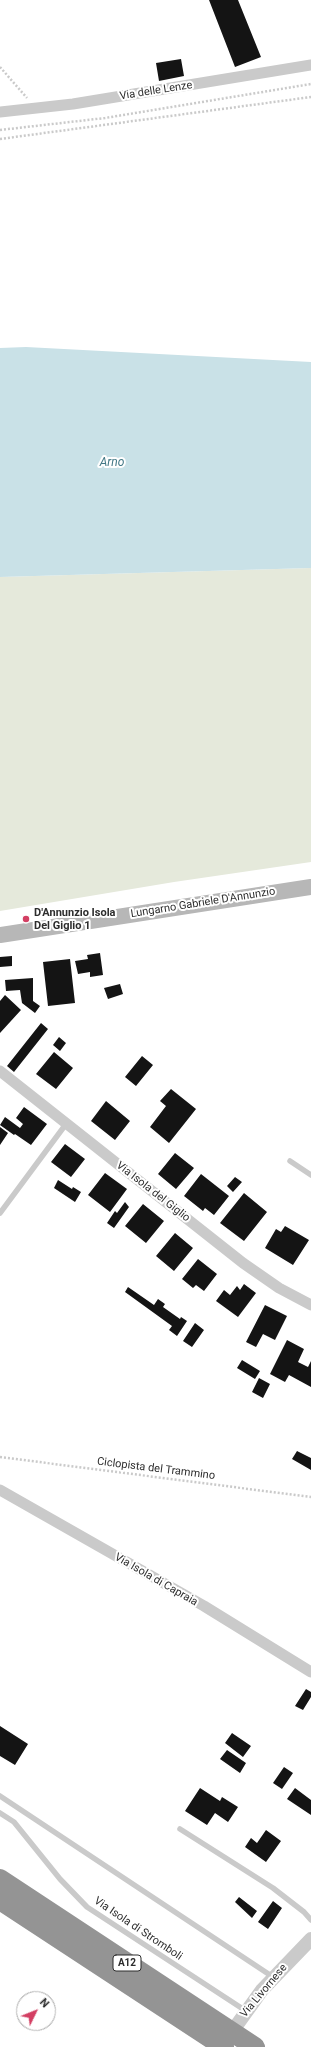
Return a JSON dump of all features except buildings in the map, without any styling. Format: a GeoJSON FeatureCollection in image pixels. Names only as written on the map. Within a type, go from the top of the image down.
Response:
{"type":"FeatureCollection","features":[{"type":"Feature","properties":{"kind":"highway","name":"A12"},"geometry":{"type":"LineString","coordinates":[[0,1879],[254,2047]]}},
{"type":"Feature","properties":{"kind":"highway","name":"A12"},"geometry":{"type":"LineString","coordinates":[[0,1900],[222,2047]]}},
{"type":"Feature","properties":{"kind":"main road","name":"Lungarno Gabriele D'Annunzio"},"geometry":{"type":"LineString","coordinates":[[0,935],[311,887]]}},
{"type":"Feature","properties":{"kind":"street","name":"Via delle Lenze"},"geometry":{"type":"LineString","coordinates":[[0,112],[81,103],[311,65]]}},
{"type":"Feature","properties":{"kind":"street","name":"Via Isola del Giglio"},"geometry":{"type":"LineString","coordinates":[[0,1071],[243,1263],[279,1288],[311,1304]]}},
{"type":"Feature","properties":{"kind":"street","name":"Via Isola di Capraia"},"geometry":{"type":"LineString","coordinates":[[0,1490],[204,1606],[311,1672]]}},
{"type":"Feature","properties":{"kind":"street","name":"Via Livornese"},"geometry":{"type":"LineString","coordinates":[[222,2047],[246,2011],[273,1977],[311,1939]]}},
{"type":"Feature","properties":{"kind":"lane"},"geometry":{"type":"LineString","coordinates":[[0,1213],[66,1124]]}},
{"type":"Feature","properties":{"kind":"lane"},"geometry":{"type":"LineString","coordinates":[[290,1161],[311,1175]]}},
{"type":"Feature","properties":{"kind":"lane"},"geometry":{"type":"LineString","coordinates":[[0,1796],[273,1977]]}},
{"type":"Feature","properties":{"kind":"lane","name":"Via Isola di Stromboli"},"geometry":{"type":"LineString","coordinates":[[0,1813],[14,1822],[60,1879],[87,1907],[246,2011]]}},
{"type":"Feature","properties":{"kind":"lane"},"geometry":{"type":"LineString","coordinates":[[180,1829],[273,1888],[304,1912],[311,1920]]}},
{"type":"Feature","properties":{"kind":"path"},"geometry":{"type":"LineString","coordinates":[[0,67],[36,108]]}},
{"type":"Feature","properties":{"kind":"path"},"geometry":{"type":"LineString","coordinates":[[0,130],[105,118],[311,84]]}},
{"type":"Feature","properties":{"kind":"path"},"geometry":{"type":"LineString","coordinates":[[0,140],[311,97]]}},
{"type":"Feature","properties":{"kind":"path","name":"Ciclopista del Trammino"},"geometry":{"type":"LineString","coordinates":[[0,1457],[311,1497]]}},
{"type":"Feature","properties":{"kind":"shaded area"},"geometry":{"type":"Polygon","coordinates":[[[311,568],[311,862],[174,882],[0,911],[0,577],[311,568]]]}},
{"type":"Feature","properties":{"kind":"water","name":"Arno"},"geometry":{"type":"Polygon","coordinates":[[[26,347],[311,362],[311,568],[0,577],[0,348],[26,347]]]}},
{"type":"Feature","properties":{"kind":"place","name":"D'Annunzio Isola Del Giglio 1"},"geometry":{"type":"Point","coordinates":[26,919]}}]}
